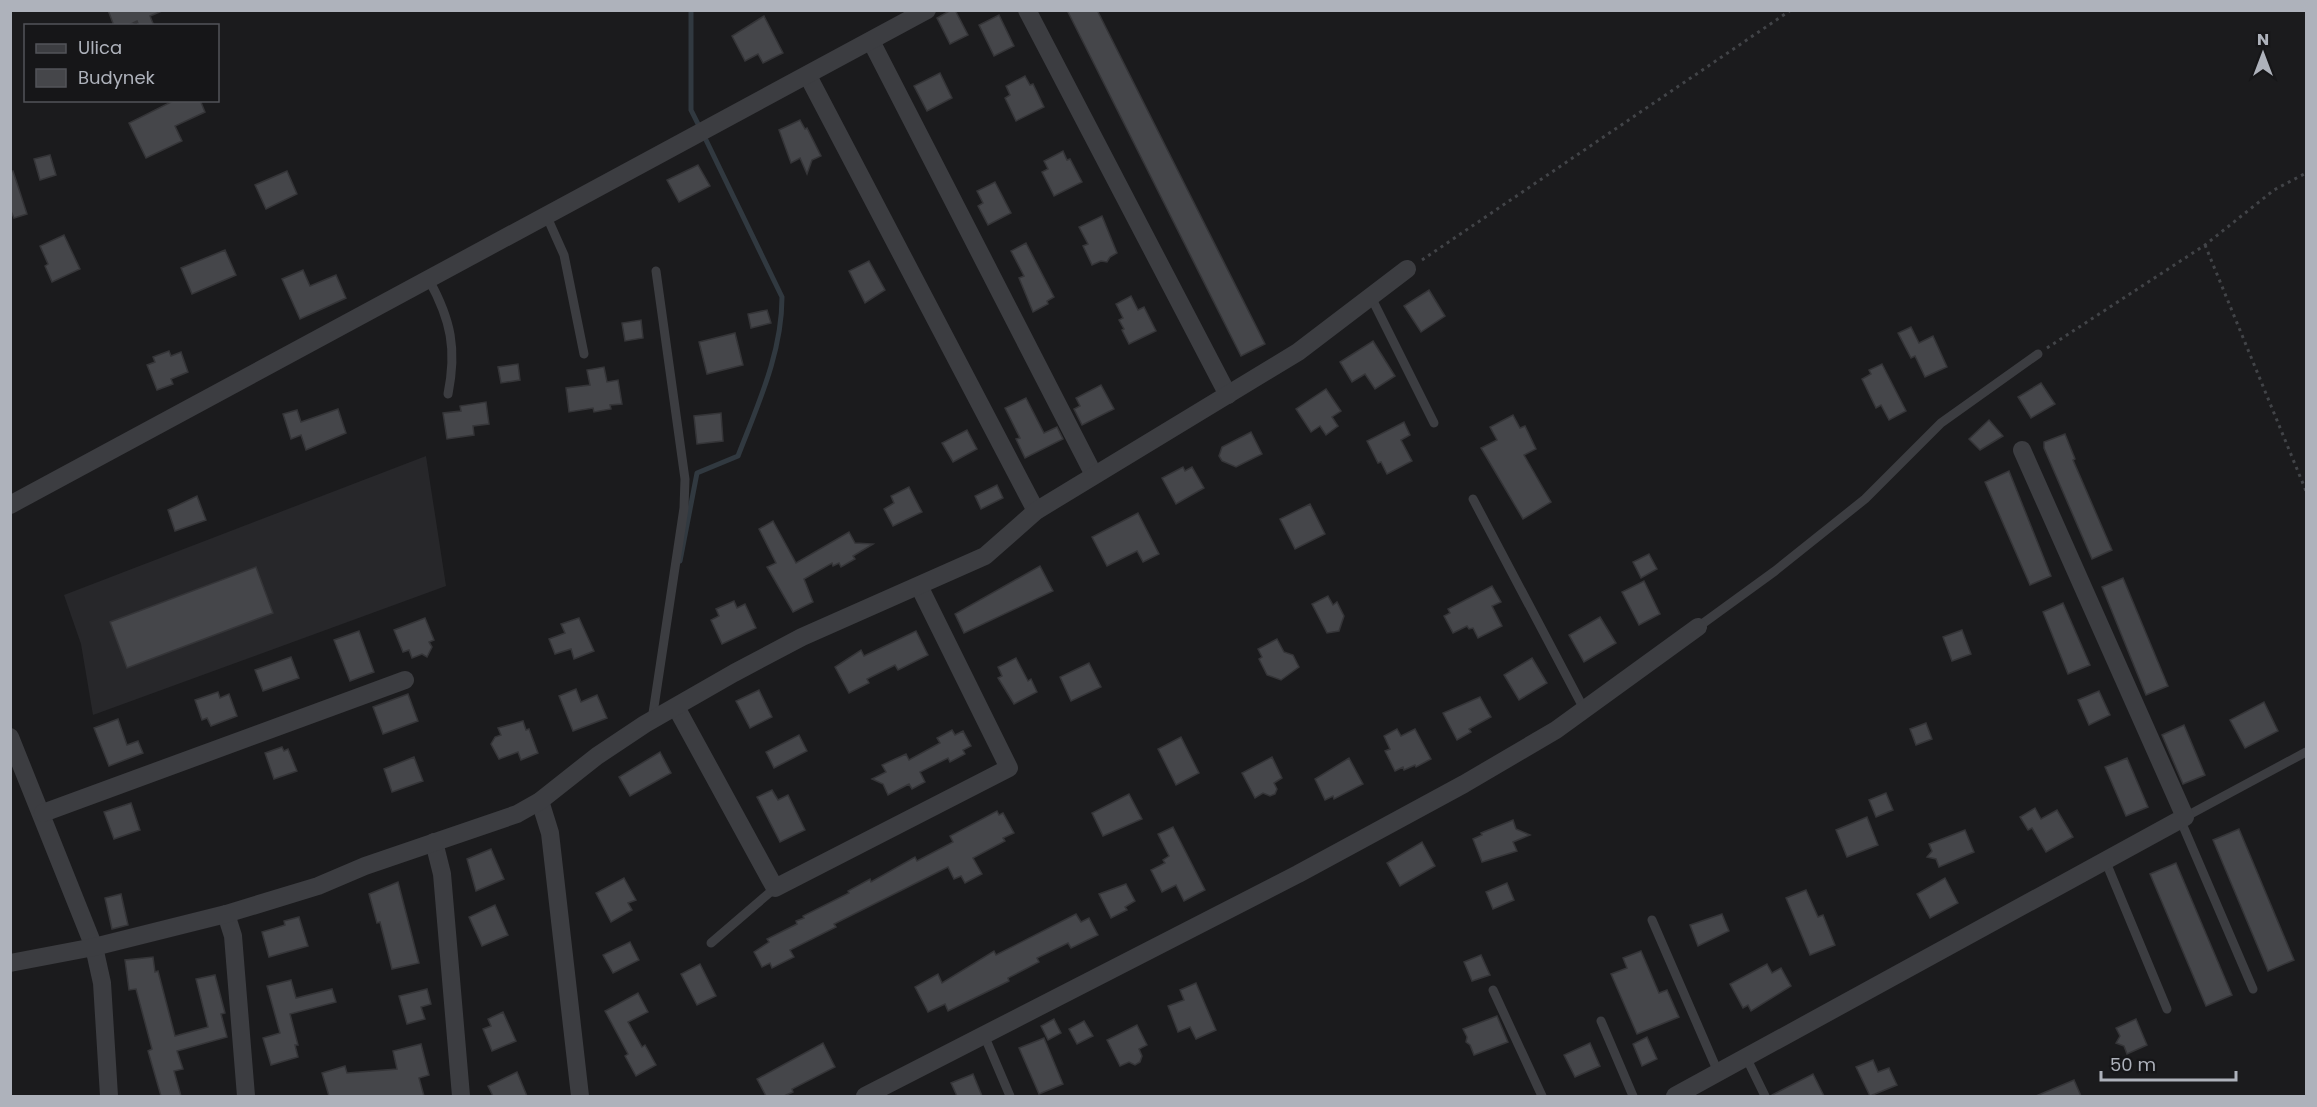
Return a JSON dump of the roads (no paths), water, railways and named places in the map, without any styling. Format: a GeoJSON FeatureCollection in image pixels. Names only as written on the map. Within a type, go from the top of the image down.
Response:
{"type":"FeatureCollection","features":[{"type":"Feature","properties":{"kind":"street"},"geometry":{"type":"LineString","coordinates":[[10,505],[927,10]]}},
{"type":"Feature","properties":{"kind":"street"},"geometry":{"type":"LineString","coordinates":[[1027,10],[1228,395]]}},
{"type":"Feature","properties":{"kind":"street"},"geometry":{"type":"LineString","coordinates":[[871,41],[1094,475]]}},
{"type":"Feature","properties":{"kind":"street"},"geometry":{"type":"LineString","coordinates":[[808,76],[1036,511]]}},
{"type":"Feature","properties":{"kind":"street"},"geometry":{"type":"LineString","coordinates":[[10,963],[94,947],[226,914],[318,886],[434,842],[517,814],[540,801],[597,756],[652,720],[802,637],[985,556],[1036,511],[1298,352],[1407,269]]}},
{"type":"Feature","properties":{"kind":"street"},"geometry":{"type":"LineString","coordinates":[[1675,1096],[2182,818],[2022,450]]}},
{"type":"Feature","properties":{"kind":"street"},"geometry":{"type":"LineString","coordinates":[[676,707],[775,888],[1009,768],[919,586]]}},
{"type":"Feature","properties":{"kind":"street"},"geometry":{"type":"LineString","coordinates":[[865,1096],[1298,874],[1464,784],[1556,729],[1698,627]]}},
{"type":"Feature","properties":{"kind":"street"},"geometry":{"type":"LineString","coordinates":[[43,813],[405,680]]}},
{"type":"Feature","properties":{"kind":"street"},"geometry":{"type":"LineString","coordinates":[[10,737],[43,813],[94,947],[102,983],[109,1096]]}},
{"type":"Feature","properties":{"kind":"street"},"geometry":{"type":"LineString","coordinates":[[540,801],[550,833],[580,1096]]}},
{"type":"Feature","properties":{"kind":"street"},"geometry":{"type":"LineString","coordinates":[[434,842],[442,874],[461,1096]]}},
{"type":"Feature","properties":{"kind":"street"},"geometry":{"type":"LineString","coordinates":[[226,914],[233,936],[246,1096]]}},
{"type":"Feature","properties":{"kind":"lane"},"geometry":{"type":"LineString","coordinates":[[547,217],[564,255],[585,354]]}},
{"type":"Feature","properties":{"kind":"lane"},"geometry":{"type":"LineString","coordinates":[[652,720],[684,508],[685,479],[656,271]]}},
{"type":"Feature","properties":{"kind":"lane"},"geometry":{"type":"LineString","coordinates":[[429,280],[444,308],[450,333],[454,364],[448,394]]}},
{"type":"Feature","properties":{"kind":"lane"},"geometry":{"type":"LineString","coordinates":[[1371,297],[1434,423]]}},
{"type":"Feature","properties":{"kind":"lane"},"geometry":{"type":"LineString","coordinates":[[1698,627],[1775,571],[1865,499],[1941,423],[2038,354]]}},
{"type":"Feature","properties":{"kind":"lane"},"geometry":{"type":"LineString","coordinates":[[1473,499],[1584,709]]}},
{"type":"Feature","properties":{"kind":"lane"},"geometry":{"type":"LineString","coordinates":[[2253,989],[2182,818],[2307,752]]}},
{"type":"Feature","properties":{"kind":"lane"},"geometry":{"type":"LineString","coordinates":[[2105,860],[2167,1009]]}},
{"type":"Feature","properties":{"kind":"lane"},"geometry":{"type":"LineString","coordinates":[[711,943],[775,888]]}},
{"type":"Feature","properties":{"kind":"lane"},"geometry":{"type":"LineString","coordinates":[[1652,920],[1718,1072]]}},
{"type":"Feature","properties":{"kind":"lane"},"geometry":{"type":"LineString","coordinates":[[1493,990],[1542,1096]]}},
{"type":"Feature","properties":{"kind":"lane"},"geometry":{"type":"LineString","coordinates":[[1601,1021],[1633,1096]]}},
{"type":"Feature","properties":{"kind":"lane"},"geometry":{"type":"LineString","coordinates":[[984,1035],[1010,1096]]}},
{"type":"Feature","properties":{"kind":"lane"},"geometry":{"type":"LineString","coordinates":[[1746,1057],[1765,1096]]}},
{"type":"Feature","properties":{"kind":"waterway"},"geometry":{"type":"LineString","coordinates":[[691,10],[691,110],[698,124]]}},
{"type":"Feature","properties":{"kind":"waterway"},"geometry":{"type":"LineString","coordinates":[[680,561],[697,473],[738,456],[768,378],[781,318],[782,297],[706,140]]}}]}
